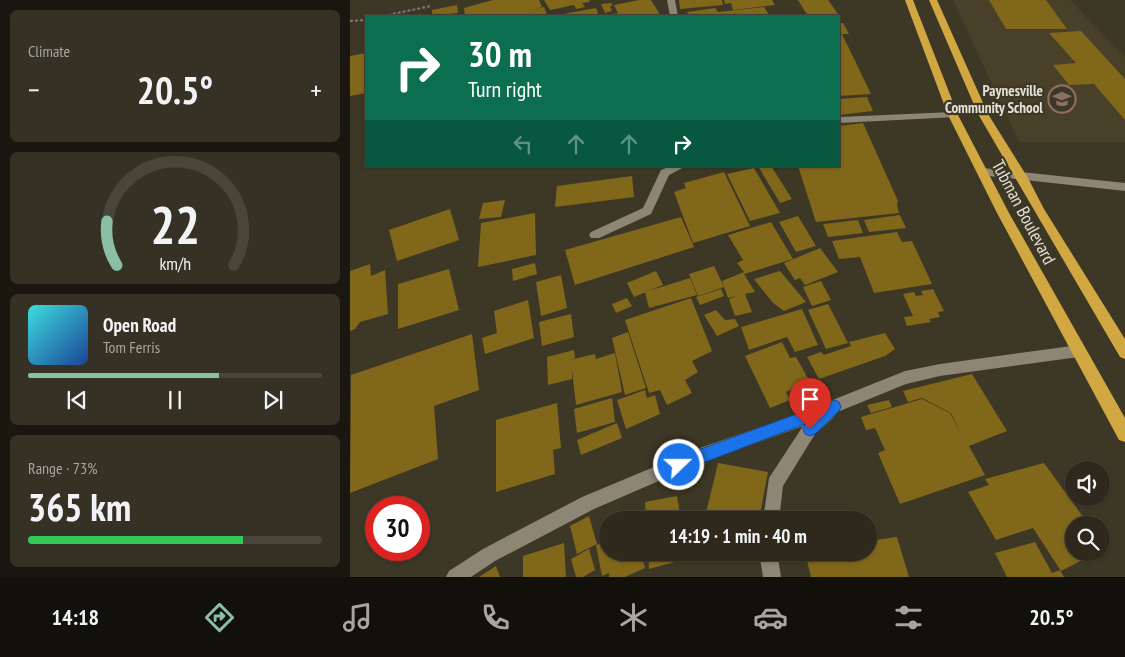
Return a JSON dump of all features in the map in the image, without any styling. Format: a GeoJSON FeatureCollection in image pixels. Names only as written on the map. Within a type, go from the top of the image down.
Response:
{"type":"FeatureCollection","features":[{"type":"Feature","properties":{"kind":"highway","name":"Tubman Boulevard"},"geometry":{"type":"LineString","coordinates":[[909,0],[953,115],[1003,213],[1125,434]]}},
{"type":"Feature","properties":{"kind":"highway","name":"Tubman Boulevard"},"geometry":{"type":"LineString","coordinates":[[933,0],[983,114],[1022,178],[1039,211],[1125,352]]}},
{"type":"Feature","properties":{"kind":"street"},"geometry":{"type":"LineString","coordinates":[[671,0],[674,15]]}},
{"type":"Feature","properties":{"kind":"street"},"geometry":{"type":"LineString","coordinates":[[840,120],[953,115]]}},
{"type":"Feature","properties":{"kind":"street"},"geometry":{"type":"LineString","coordinates":[[595,236],[647,211],[665,173],[679,167]]}},
{"type":"Feature","properties":{"kind":"street"},"geometry":{"type":"LineString","coordinates":[[983,172],[1022,178],[1125,187]]}},
{"type":"Feature","properties":{"kind":"street"},"geometry":{"type":"LineString","coordinates":[[455,577],[489,555],[588,503],[698,457],[835,407],[905,378],[940,370],[1079,351]]}},
{"type":"Feature","properties":{"kind":"street"},"geometry":{"type":"LineString","coordinates":[[772,511],[775,484],[810,429],[835,407]]}},
{"type":"Feature","properties":{"kind":"street"},"geometry":{"type":"LineString","coordinates":[[769,561],[772,577]]}},
{"type":"Feature","properties":{"kind":"path"},"geometry":{"type":"LineString","coordinates":[[388,15],[431,6]]}},
{"type":"Feature","properties":{"kind":"path"},"geometry":{"type":"LineString","coordinates":[[350,21],[365,20]]}},
{"type":"Feature","properties":{"kind":"shaded area","name":"Paynesville Community School"},"geometry":{"type":"Polygon","coordinates":[[[953,0],[1070,0],[1125,57],[1125,142],[1019,142],[953,0]]]}},
{"type":"Feature","properties":{"kind":"building"},"geometry":{"type":"Polygon","coordinates":[[[493,0],[539,0],[542,7],[531,10],[544,7],[547,15],[465,15],[464,8],[493,0]]]}},
{"type":"Feature","properties":{"kind":"building"},"geometry":{"type":"Polygon","coordinates":[[[544,0],[589,0],[590,2],[582,3],[585,7],[576,9],[574,5],[550,10],[544,0]]]}},
{"type":"Feature","properties":{"kind":"building"},"geometry":{"type":"Polygon","coordinates":[[[639,0],[651,0],[660,15],[612,15],[618,13],[614,5],[639,0]]]}},
{"type":"Feature","properties":{"kind":"building"},"geometry":{"type":"Polygon","coordinates":[[[679,0],[722,0],[723,5],[680,9],[679,0]]]}},
{"type":"Feature","properties":{"kind":"building"},"geometry":{"type":"Polygon","coordinates":[[[724,0],[772,0],[775,5],[733,10],[731,3],[725,4],[724,0]]]}},
{"type":"Feature","properties":{"kind":"building"},"geometry":{"type":"Polygon","coordinates":[[[798,0],[828,0],[838,14],[823,15],[807,15],[798,0]]]}},
{"type":"Feature","properties":{"kind":"building"},"geometry":{"type":"Polygon","coordinates":[[[989,0],[1046,0],[1067,29],[1006,29],[989,0]]]}},
{"type":"Feature","properties":{"kind":"building"},"geometry":{"type":"Polygon","coordinates":[[[611,3],[613,6],[610,6],[612,11],[605,13],[601,4],[611,3]]]}},
{"type":"Feature","properties":{"kind":"building"},"geometry":{"type":"Polygon","coordinates":[[[457,5],[458,13],[432,15],[432,10],[457,5]]]}},
{"type":"Feature","properties":{"kind":"building"},"geometry":{"type":"Polygon","coordinates":[[[764,7],[769,15],[688,15],[687,12],[715,8],[718,12],[764,7]]]}},
{"type":"Feature","properties":{"kind":"building"},"geometry":{"type":"Polygon","coordinates":[[[596,8],[599,15],[558,15],[596,8]]]}},
{"type":"Feature","properties":{"kind":"building"},"geometry":{"type":"Polygon","coordinates":[[[840,23],[843,23],[849,34],[842,34],[871,94],[840,96],[840,23]]]}},
{"type":"Feature","properties":{"kind":"building"},"geometry":{"type":"Polygon","coordinates":[[[1081,31],[1125,79],[1125,120],[1094,84],[1069,85],[1053,65],[1076,63],[1049,33],[1081,31]]]}},
{"type":"Feature","properties":{"kind":"building"},"geometry":{"type":"Polygon","coordinates":[[[365,53],[365,93],[350,96],[350,56],[365,53]]]}},
{"type":"Feature","properties":{"kind":"building"},"geometry":{"type":"Polygon","coordinates":[[[867,97],[873,111],[840,115],[840,99],[867,97]]]}},
{"type":"Feature","properties":{"kind":"building"},"geometry":{"type":"Polygon","coordinates":[[[863,123],[898,201],[899,213],[816,222],[798,167],[840,167],[840,126],[863,123]]]}},
{"type":"Feature","properties":{"kind":"building"},"geometry":{"type":"Polygon","coordinates":[[[759,167],[772,167],[792,199],[780,203],[759,167]]]}},
{"type":"Feature","properties":{"kind":"building"},"geometry":{"type":"Polygon","coordinates":[[[754,168],[780,213],[750,221],[727,174],[754,168]]]}},
{"type":"Feature","properties":{"kind":"building"},"geometry":{"type":"Polygon","coordinates":[[[724,172],[750,226],[693,243],[674,192],[686,188],[684,183],[724,172]]]}},
{"type":"Feature","properties":{"kind":"building"},"geometry":{"type":"Polygon","coordinates":[[[632,176],[634,197],[555,207],[557,186],[632,176]]]}},
{"type":"Feature","properties":{"kind":"building"},"geometry":{"type":"Polygon","coordinates":[[[505,200],[501,217],[479,219],[483,203],[505,200]]]}},
{"type":"Feature","properties":{"kind":"building"},"geometry":{"type":"Polygon","coordinates":[[[450,209],[459,240],[397,261],[389,230],[450,209]]]}},
{"type":"Feature","properties":{"kind":"building"},"geometry":{"type":"Polygon","coordinates":[[[535,213],[536,255],[478,267],[481,223],[535,213]]]}},
{"type":"Feature","properties":{"kind":"building"},"geometry":{"type":"Polygon","coordinates":[[[900,215],[906,228],[869,232],[864,220],[900,215]]]}},
{"type":"Feature","properties":{"kind":"building"},"geometry":{"type":"Polygon","coordinates":[[[798,216],[816,246],[796,252],[779,222],[798,216]]]}},
{"type":"Feature","properties":{"kind":"building"},"geometry":{"type":"Polygon","coordinates":[[[681,217],[694,247],[575,285],[565,250],[681,217]]]}},
{"type":"Feature","properties":{"kind":"building"},"geometry":{"type":"Polygon","coordinates":[[[858,220],[863,233],[828,237],[823,224],[858,220]]]}},
{"type":"Feature","properties":{"kind":"building"},"geometry":{"type":"Polygon","coordinates":[[[771,222],[793,259],[744,274],[755,292],[745,294],[752,312],[735,316],[729,299],[736,296],[728,298],[722,281],[744,272],[737,263],[743,260],[728,235],[771,222]]]}},
{"type":"Feature","properties":{"kind":"building"},"geometry":{"type":"Polygon","coordinates":[[[897,232],[902,242],[912,241],[932,284],[874,293],[860,257],[839,259],[832,241],[897,232]]]}},
{"type":"Feature","properties":{"kind":"building"},"geometry":{"type":"Polygon","coordinates":[[[820,248],[838,272],[805,285],[800,278],[795,280],[784,263],[820,248]]]}},
{"type":"Feature","properties":{"kind":"building"},"geometry":{"type":"Polygon","coordinates":[[[535,263],[537,274],[513,281],[512,269],[535,263]]]}},
{"type":"Feature","properties":{"kind":"building"},"geometry":{"type":"Polygon","coordinates":[[[370,264],[371,276],[385,270],[388,314],[360,322],[355,329],[350,331],[350,271],[370,264]]]}},
{"type":"Feature","properties":{"kind":"building"},"geometry":{"type":"Polygon","coordinates":[[[714,266],[724,287],[698,296],[689,274],[714,266]]]}},
{"type":"Feature","properties":{"kind":"building"},"geometry":{"type":"Polygon","coordinates":[[[449,269],[459,310],[398,329],[398,284],[449,269]]]}},
{"type":"Feature","properties":{"kind":"building"},"geometry":{"type":"Polygon","coordinates":[[[656,271],[663,285],[634,297],[627,283],[656,271]]]}},
{"type":"Feature","properties":{"kind":"building"},"geometry":{"type":"Polygon","coordinates":[[[780,271],[806,302],[784,311],[773,303],[754,279],[780,271]]]}},
{"type":"Feature","properties":{"kind":"building"},"geometry":{"type":"Polygon","coordinates":[[[561,275],[567,308],[541,316],[536,282],[561,275]]]}},
{"type":"Feature","properties":{"kind":"building"},"geometry":{"type":"Polygon","coordinates":[[[690,278],[697,295],[649,308],[645,292],[690,278]]]}},
{"type":"Feature","properties":{"kind":"building"},"geometry":{"type":"Polygon","coordinates":[[[821,281],[831,300],[812,306],[803,287],[821,281]]]}},
{"type":"Feature","properties":{"kind":"building"},"geometry":{"type":"Polygon","coordinates":[[[721,289],[724,296],[700,305],[696,297],[721,289]]]}},
{"type":"Feature","properties":{"kind":"building"},"geometry":{"type":"Polygon","coordinates":[[[933,289],[944,311],[938,312],[940,317],[929,319],[931,322],[907,326],[904,317],[913,316],[903,294],[914,292],[916,296],[923,295],[921,291],[933,289]]]}},
{"type":"Feature","properties":{"kind":"building"},"geometry":{"type":"Polygon","coordinates":[[[627,298],[632,306],[616,313],[612,304],[627,298]]]}},
{"type":"Feature","properties":{"kind":"building"},"geometry":{"type":"Polygon","coordinates":[[[691,298],[712,351],[692,361],[698,372],[685,380],[692,393],[667,405],[660,390],[649,393],[625,320],[691,298]]]}},
{"type":"Feature","properties":{"kind":"building"},"geometry":{"type":"Polygon","coordinates":[[[528,300],[534,338],[485,354],[482,338],[497,333],[494,311],[528,300]]]}},
{"type":"Feature","properties":{"kind":"building"},"geometry":{"type":"Polygon","coordinates":[[[828,304],[848,343],[826,349],[808,310],[828,304]]]}},
{"type":"Feature","properties":{"kind":"building"},"geometry":{"type":"Polygon","coordinates":[[[802,309],[818,345],[795,352],[787,337],[749,350],[741,327],[802,309]]]}},
{"type":"Feature","properties":{"kind":"building"},"geometry":{"type":"Polygon","coordinates":[[[716,310],[725,320],[735,319],[739,326],[717,336],[704,315],[716,310]]]}},
{"type":"Feature","properties":{"kind":"building"},"geometry":{"type":"Polygon","coordinates":[[[571,314],[574,337],[542,346],[539,322],[571,314]]]}},
{"type":"Feature","properties":{"kind":"building"},"geometry":{"type":"Polygon","coordinates":[[[628,332],[646,388],[625,395],[612,338],[628,332]]]}},
{"type":"Feature","properties":{"kind":"building"},"geometry":{"type":"Polygon","coordinates":[[[885,333],[895,349],[885,356],[819,379],[807,357],[821,352],[824,355],[851,346],[849,342],[885,333]]]}},
{"type":"Feature","properties":{"kind":"building"},"geometry":{"type":"Polygon","coordinates":[[[472,334],[479,390],[434,406],[438,459],[350,493],[351,375],[472,334]]]}},
{"type":"Feature","properties":{"kind":"building"},"geometry":{"type":"Polygon","coordinates":[[[782,342],[790,358],[796,357],[810,382],[786,392],[790,400],[770,408],[745,356],[782,342]]]}},
{"type":"Feature","properties":{"kind":"building"},"geometry":{"type":"Polygon","coordinates":[[[574,350],[575,358],[569,360],[595,354],[596,359],[615,353],[622,392],[576,405],[572,370],[572,379],[548,385],[547,357],[574,350]]]}},
{"type":"Feature","properties":{"kind":"building"},"geometry":{"type":"Polygon","coordinates":[[[972,374],[1007,431],[969,446],[985,475],[900,504],[878,453],[885,450],[875,428],[866,430],[861,417],[922,399],[950,413],[960,432],[951,413],[922,398],[908,402],[903,391],[972,374]]]}},
{"type":"Feature","properties":{"kind":"building"},"geometry":{"type":"Polygon","coordinates":[[[645,390],[647,398],[655,395],[660,414],[626,429],[617,400],[645,390]]]}},
{"type":"Feature","properties":{"kind":"building"},"geometry":{"type":"Polygon","coordinates":[[[612,398],[615,422],[577,433],[574,409],[612,398]]]}},
{"type":"Feature","properties":{"kind":"building"},"geometry":{"type":"Polygon","coordinates":[[[889,400],[892,407],[871,413],[867,405],[889,400]]]}},
{"type":"Feature","properties":{"kind":"building"},"geometry":{"type":"Polygon","coordinates":[[[557,403],[561,448],[553,450],[555,474],[496,492],[496,420],[557,403]]]}},
{"type":"Feature","properties":{"kind":"building"},"geometry":{"type":"Polygon","coordinates":[[[617,423],[622,438],[581,455],[577,440],[617,423]]]}},
{"type":"Feature","properties":{"kind":"building"},"geometry":{"type":"Polygon","coordinates":[[[718,463],[768,472],[761,511],[706,511],[718,463]]]}},
{"type":"Feature","properties":{"kind":"building"},"geometry":{"type":"Polygon","coordinates":[[[1044,463],[1065,492],[1065,506],[1075,506],[1082,516],[1065,516],[1065,561],[1080,561],[1061,571],[1033,528],[996,540],[968,492],[989,485],[985,479],[1044,463]]]}},
{"type":"Feature","properties":{"kind":"building"},"geometry":{"type":"Polygon","coordinates":[[[677,496],[680,511],[646,511],[645,502],[677,496]]]}},
{"type":"Feature","properties":{"kind":"building"},"geometry":{"type":"Polygon","coordinates":[[[589,516],[597,544],[577,554],[570,526],[589,516]]]}},
{"type":"Feature","properties":{"kind":"building"},"geometry":{"type":"Polygon","coordinates":[[[897,537],[909,577],[811,577],[807,561],[877,561],[877,540],[897,537]]]}},
{"type":"Feature","properties":{"kind":"building"},"geometry":{"type":"Polygon","coordinates":[[[1035,542],[1052,573],[1060,570],[1064,577],[1007,577],[995,553],[1035,542]]]}},
{"type":"Feature","properties":{"kind":"building"},"geometry":{"type":"Polygon","coordinates":[[[564,543],[566,577],[523,577],[523,556],[564,543]]]}},
{"type":"Feature","properties":{"kind":"building"},"geometry":{"type":"Polygon","coordinates":[[[599,544],[599,560],[596,545],[599,544]]]}},
{"type":"Feature","properties":{"kind":"building"},"geometry":{"type":"Polygon","coordinates":[[[589,549],[595,570],[583,577],[576,577],[571,559],[589,549]]]}},
{"type":"Feature","properties":{"kind":"building"},"geometry":{"type":"Polygon","coordinates":[[[599,561],[643,561],[645,568],[625,577],[609,577],[609,573],[602,576],[599,561]]]}},
{"type":"Feature","properties":{"kind":"building"},"geometry":{"type":"Polygon","coordinates":[[[649,561],[678,561],[649,569],[649,561]]]}},
{"type":"Feature","properties":{"kind":"building"},"geometry":{"type":"Polygon","coordinates":[[[496,566],[500,577],[479,577],[496,566]]]}},
{"type":"Feature","properties":{"kind":"place","name":"Paynesville Community School"},"geometry":{"type":"Point","coordinates":[1062,99]}},
{"type":"Feature","properties":{"kind":"route"},"geometry":{"type":"LineString","coordinates":[[679,465],[835,407],[810,429]]}}]}
